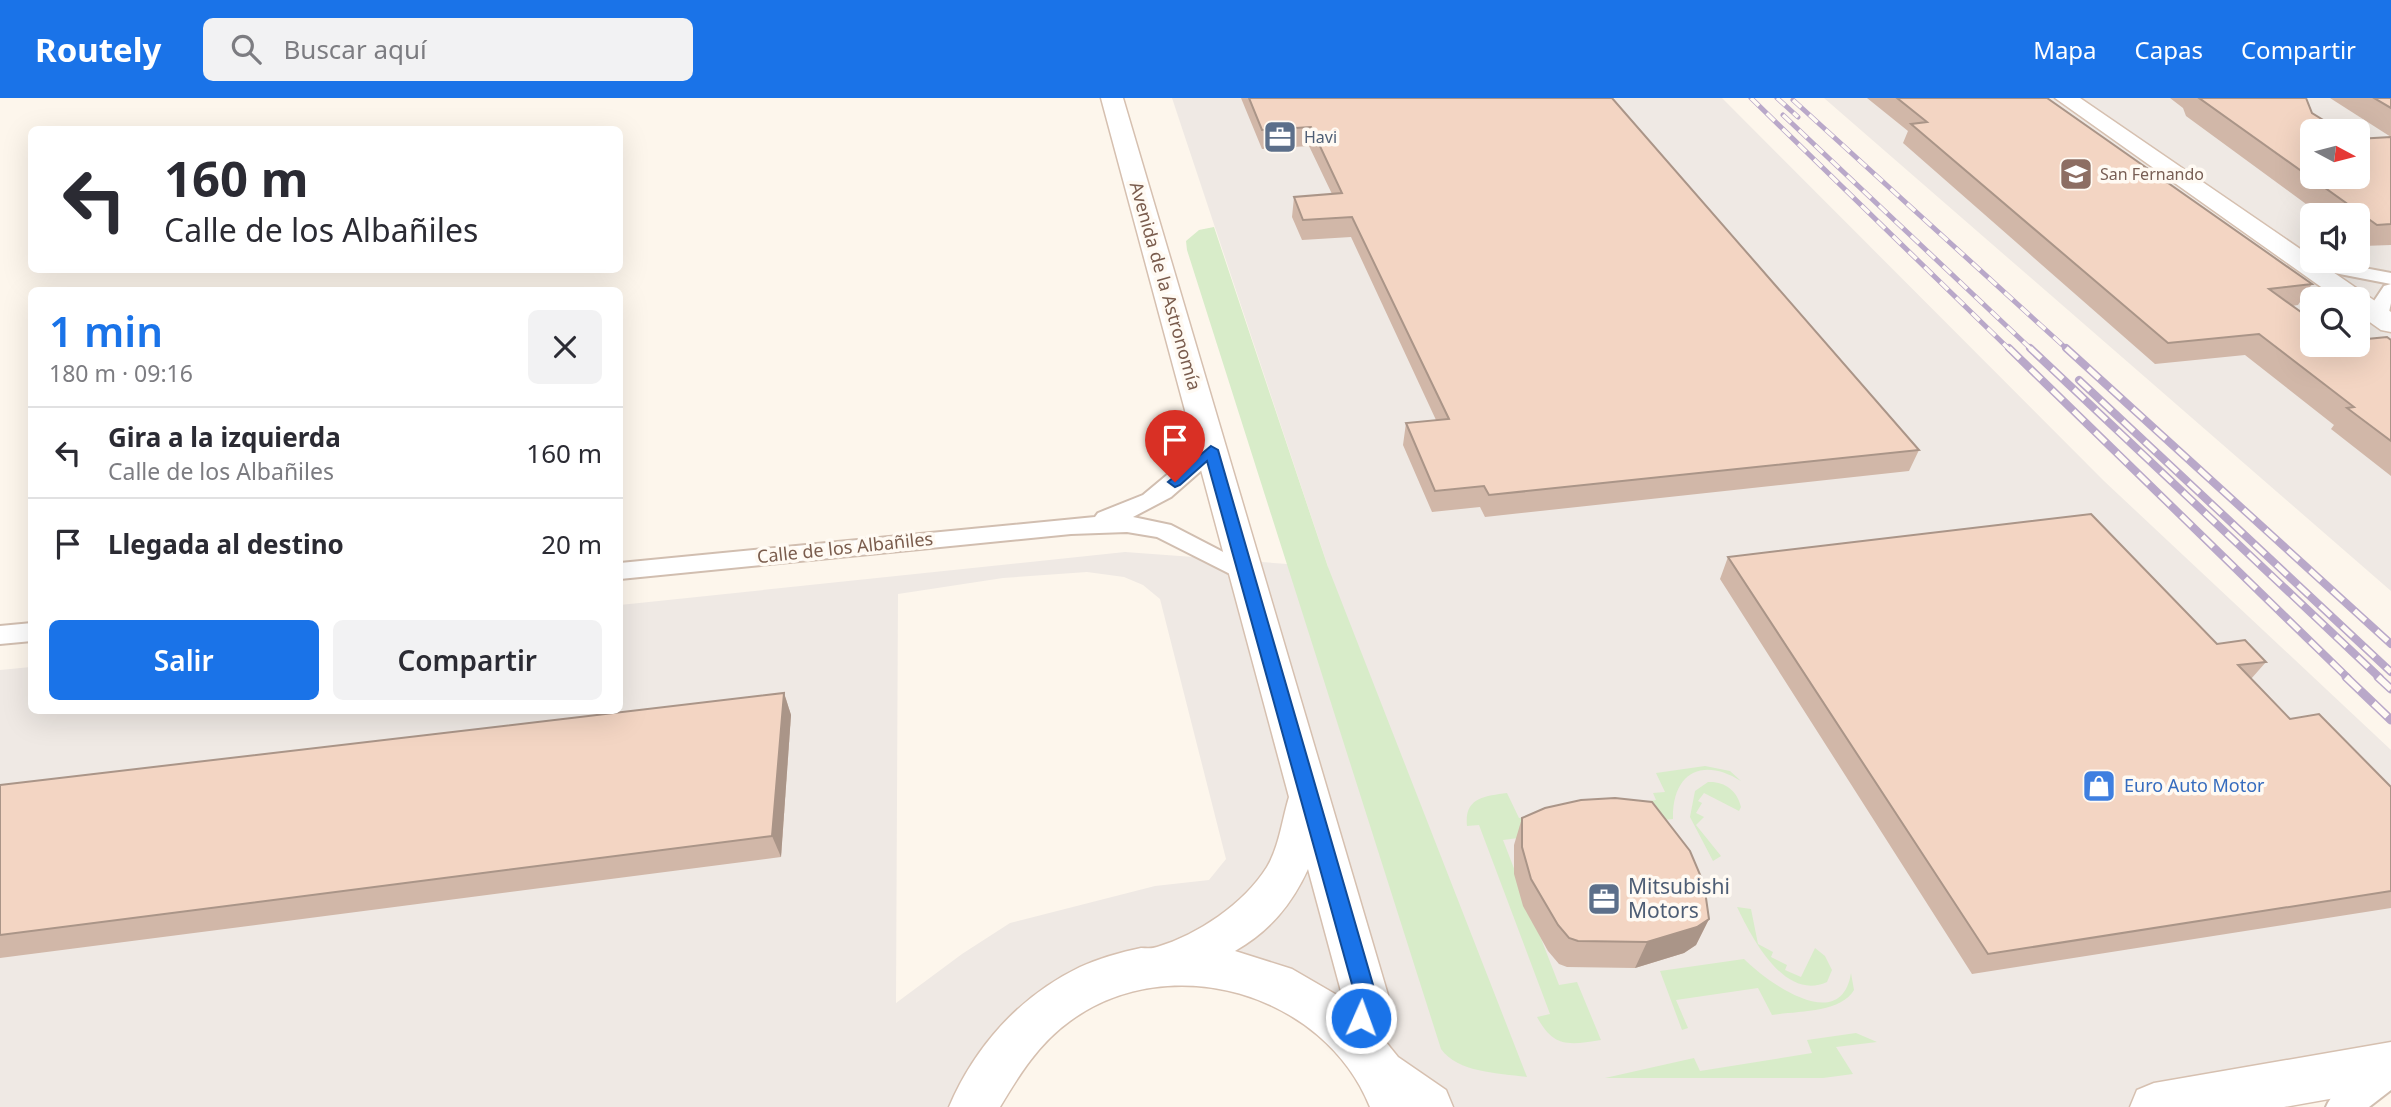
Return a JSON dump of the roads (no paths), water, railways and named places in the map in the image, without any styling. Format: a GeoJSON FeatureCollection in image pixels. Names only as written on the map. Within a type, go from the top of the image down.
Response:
{"type":"FeatureCollection","features":[{"type":"Feature","properties":{"kind":"street","name":"Avenida de la Astronomía"},"geometry":{"type":"LineString","coordinates":[[1112,98],[1365,995],[1377,1074]]}},
{"type":"Feature","properties":{"kind":"street"},"geometry":{"type":"LineString","coordinates":[[2066,98],[2337,287]]}},
{"type":"Feature","properties":{"kind":"street"},"geometry":{"type":"LineString","coordinates":[[2289,253],[2325,266],[2391,279]]}},
{"type":"Feature","properties":{"kind":"street"},"geometry":{"type":"LineString","coordinates":[[2385,320],[2381,304],[2391,290]]}},
{"type":"Feature","properties":{"kind":"street"},"geometry":{"type":"LineString","coordinates":[[2370,310],[2385,320]]}},
{"type":"Feature","properties":{"kind":"street","name":"Calle de los Albañiles"},"geometry":{"type":"LineString","coordinates":[[1071,526],[1127,513],[1157,498],[1211,450]]}},
{"type":"Feature","properties":{"kind":"street","name":"Calle de los Albañiles"},"geometry":{"type":"LineString","coordinates":[[623,571],[1071,526],[1127,524],[1163,530],[1246,574]]}},
{"type":"Feature","properties":{"kind":"street"},"geometry":{"type":"LineString","coordinates":[[0,635],[28,632]]}},
{"type":"Feature","properties":{"kind":"street"},"geometry":{"type":"LineString","coordinates":[[1165,965],[1220,940],[1266,903],[1291,862],[1309,797]]}},
{"type":"Feature","properties":{"kind":"street"},"geometry":{"type":"LineString","coordinates":[[973,1107],[1014,1040],[1056,1003],[1107,977],[1165,965],[1222,966],[1282,985],[1325,1012],[1377,1074],[1429,1107]]}},
{"type":"Feature","properties":{"kind":"street"},"geometry":{"type":"LineString","coordinates":[[2192,1105],[2391,1067]]}},
{"type":"Feature","properties":{"kind":"street"},"geometry":{"type":"LineString","coordinates":[[2343,1107],[2391,1067]]}},
{"type":"Feature","properties":{"kind":"railway"},"geometry":{"type":"LineString","coordinates":[[1751,98],[2010,350]]}},
{"type":"Feature","properties":{"kind":"railway"},"geometry":{"type":"LineString","coordinates":[[1777,98],[1798,117]]}},
{"type":"Feature","properties":{"kind":"railway"},"geometry":{"type":"LineString","coordinates":[[1793,100],[2068,350]]}},
{"type":"Feature","properties":{"kind":"railway"},"geometry":{"type":"LineString","coordinates":[[1783,115],[2032,350]]}},
{"type":"Feature","properties":{"kind":"railway"},"geometry":{"type":"LineString","coordinates":[[2009,348],[2348,678]]}},
{"type":"Feature","properties":{"kind":"railway"},"geometry":{"type":"LineString","coordinates":[[2030,348],[2380,678]]}},
{"type":"Feature","properties":{"kind":"railway"},"geometry":{"type":"LineString","coordinates":[[2066,348],[2391,644]]}},
{"type":"Feature","properties":{"kind":"railway"},"geometry":{"type":"LineString","coordinates":[[2079,380],[2391,672]]}},
{"type":"Feature","properties":{"kind":"railway"},"geometry":{"type":"LineString","coordinates":[[2346,677],[2391,720]]}},
{"type":"Feature","properties":{"kind":"railway"},"geometry":{"type":"LineString","coordinates":[[2378,677],[2391,689]]}},
{"type":"Feature","properties":{"kind":"place","name":"Havi"},"geometry":{"type":"Point","coordinates":[1280,137]}},
{"type":"Feature","properties":{"kind":"place","name":"San Fernando"},"geometry":{"type":"Point","coordinates":[2076,174]}},
{"type":"Feature","properties":{"kind":"place","name":"Euro Auto Motor"},"geometry":{"type":"Point","coordinates":[2099,786]}},
{"type":"Feature","properties":{"kind":"place","name":"Mitsubishi Motors"},"geometry":{"type":"Point","coordinates":[1604,899]}}]}
